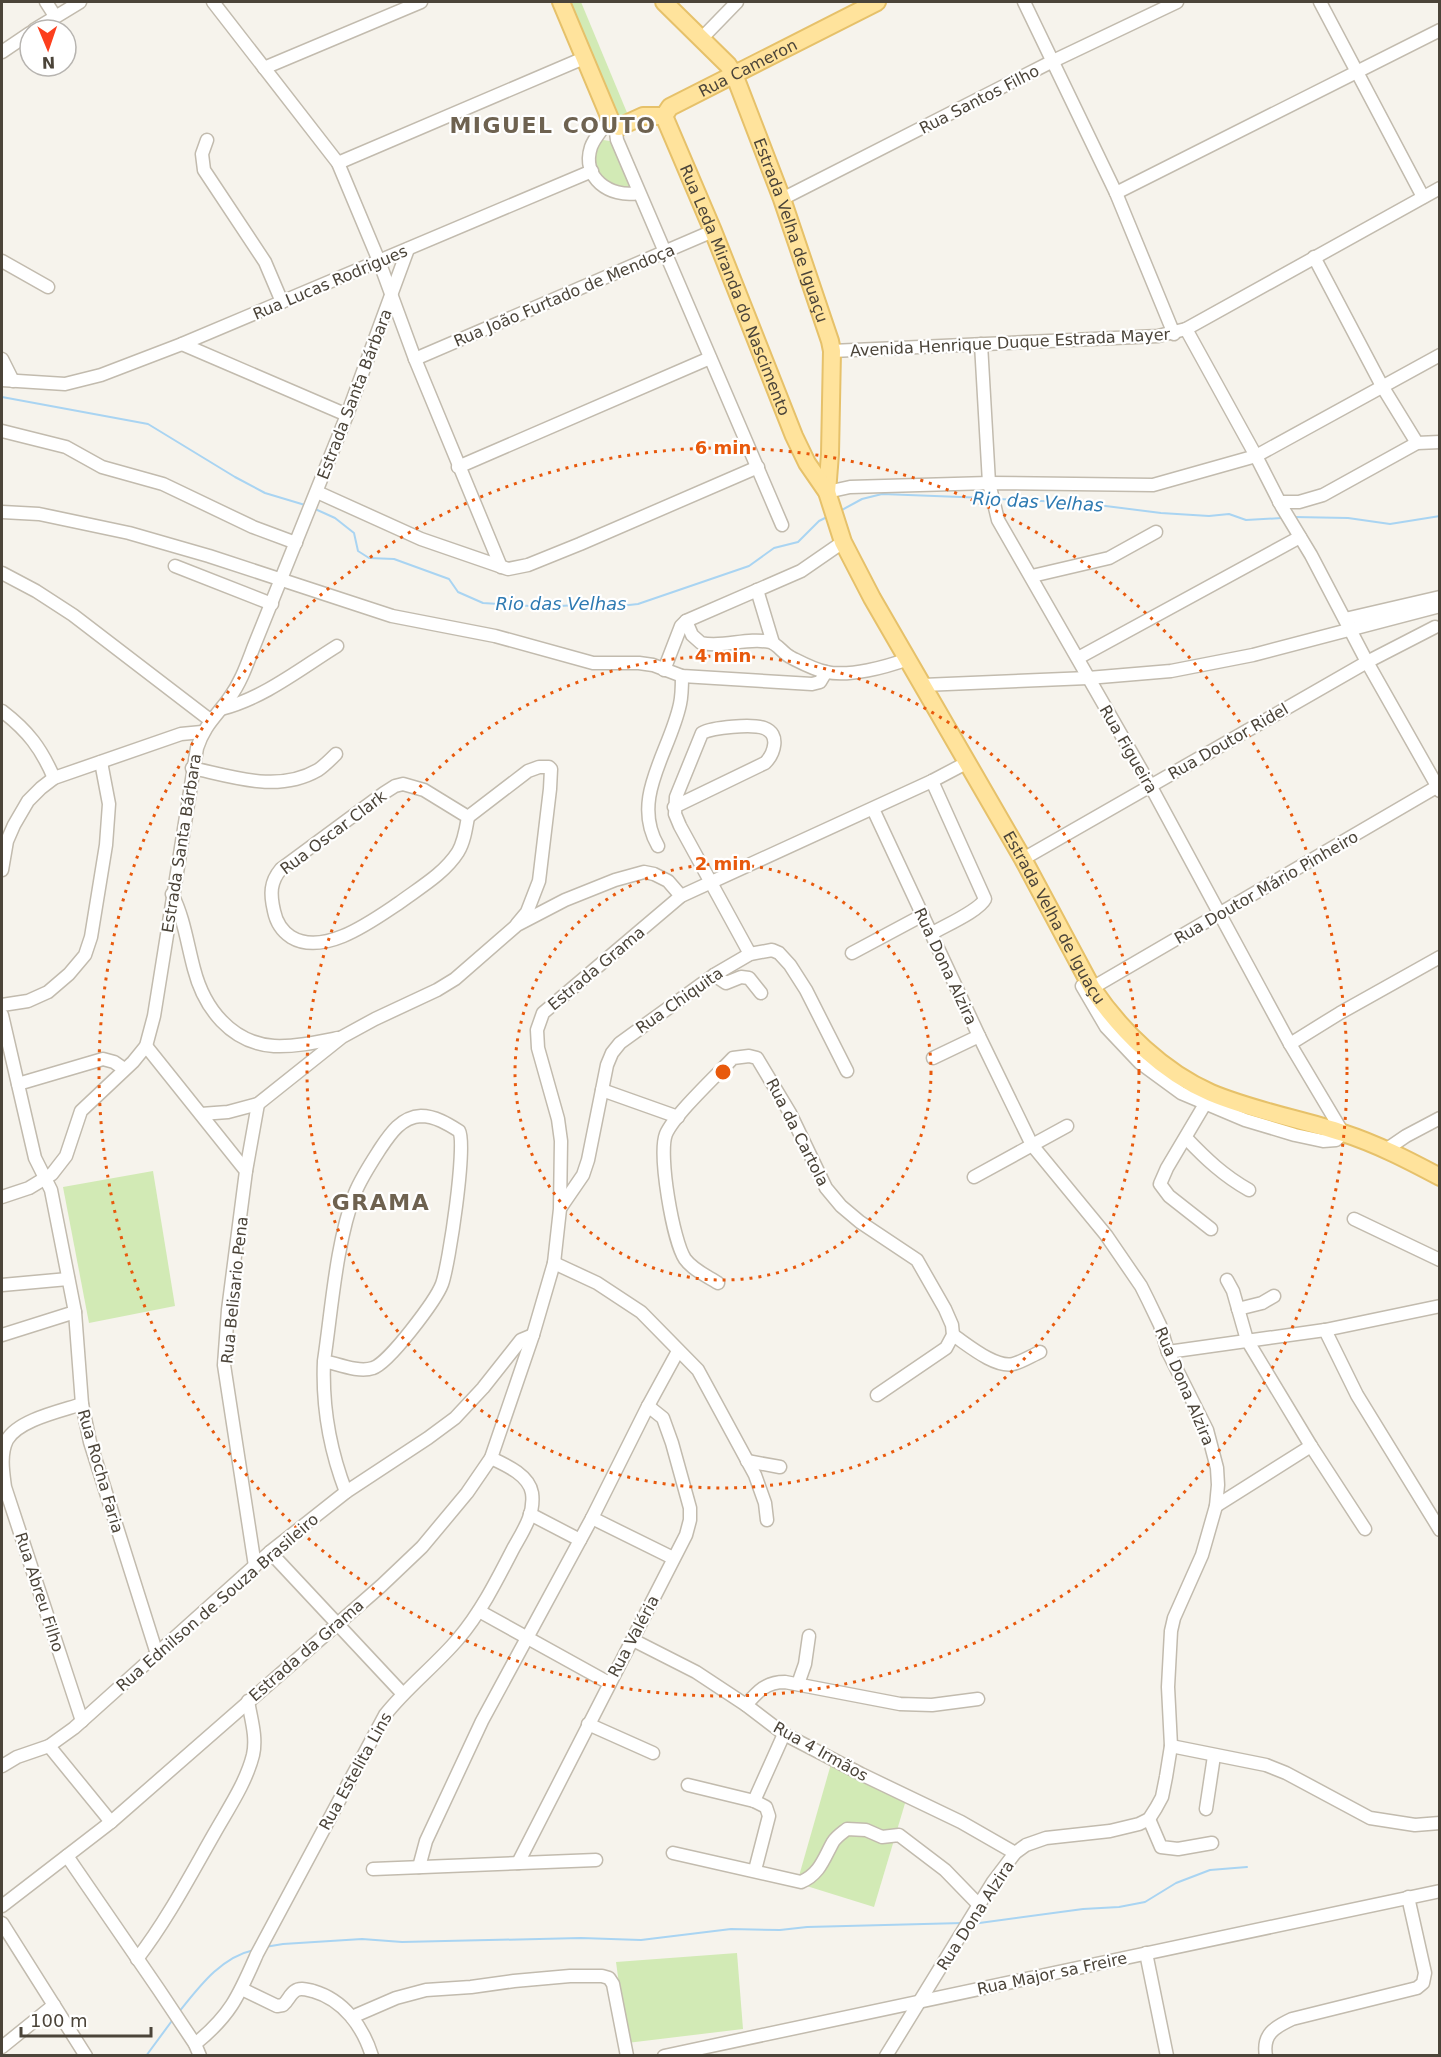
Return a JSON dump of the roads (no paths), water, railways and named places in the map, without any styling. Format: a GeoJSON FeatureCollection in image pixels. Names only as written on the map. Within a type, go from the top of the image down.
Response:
{"type":"FeatureCollection","features":[{"type":"Feature","properties":{"kind":"main road"},"geometry":{"type":"LineString","coordinates":[[561,2],[615,128],[643,116],[664,116]]}},
{"type":"Feature","properties":{"kind":"main road","name":"Estrada Velha de Iguaçu"},"geometry":{"type":"LineString","coordinates":[[664,2],[702,38],[734,74],[782,199],[825,321],[832,351],[829,497]]}},
{"type":"Feature","properties":{"kind":"main road","name":"Rua Cameron"},"geometry":{"type":"LineString","coordinates":[[664,116],[670,107],[878,2]]}},
{"type":"Feature","properties":{"kind":"main road","name":"Rua Leda Miranda do Nascimento"},"geometry":{"type":"LineString","coordinates":[[664,116],[807,463]]}},
{"type":"Feature","properties":{"kind":"main road"},"geometry":{"type":"LineString","coordinates":[[807,463],[821,465],[830,454]]}},
{"type":"Feature","properties":{"kind":"main road","name":"Estrada Velha de Iguaçu"},"geometry":{"type":"LineString","coordinates":[[807,463],[829,497],[840,535],[872,598],[1023,858],[1086,985],[1113,1017],[1140,1047],[1211,1093],[1274,1114],[1343,1133],[1387,1149],[1440,1177]]}},
{"type":"Feature","properties":{"kind":"street"},"geometry":{"type":"LineString","coordinates":[[46,2],[55,16]]}},
{"type":"Feature","properties":{"kind":"street"},"geometry":{"type":"LineString","coordinates":[[52,18],[80,2]]}},
{"type":"Feature","properties":{"kind":"street"},"geometry":{"type":"LineString","coordinates":[[213,2],[338,163],[379,261],[414,359],[501,567]]}},
{"type":"Feature","properties":{"kind":"street"},"geometry":{"type":"LineString","coordinates":[[264,68],[421,2]]}},
{"type":"Feature","properties":{"kind":"street"},"geometry":{"type":"LineString","coordinates":[[702,38],[737,2]]}},
{"type":"Feature","properties":{"kind":"street"},"geometry":{"type":"LineString","coordinates":[[1024,2],[1180,331],[1256,456],[1367,662],[1439,787]]}},
{"type":"Feature","properties":{"kind":"street","name":"Rua Santos Filho"},"geometry":{"type":"LineString","coordinates":[[782,199],[1052,62],[1177,2]]}},
{"type":"Feature","properties":{"kind":"street"},"geometry":{"type":"LineString","coordinates":[[1320,2],[1423,197]]}},
{"type":"Feature","properties":{"kind":"street"},"geometry":{"type":"LineString","coordinates":[[1116,193],[1440,30]]}},
{"type":"Feature","properties":{"kind":"street"},"geometry":{"type":"LineString","coordinates":[[2,52],[18,41]]}},
{"type":"Feature","properties":{"kind":"street"},"geometry":{"type":"LineString","coordinates":[[338,163],[584,58]]}},
{"type":"Feature","properties":{"kind":"street"},"geometry":{"type":"LineString","coordinates":[[615,128],[597,135],[591,148],[592,171],[598,182],[608,190],[620,194],[638,193]]}},
{"type":"Feature","properties":{"kind":"street"},"geometry":{"type":"LineString","coordinates":[[597,135],[606,135],[615,128]]}},
{"type":"Feature","properties":{"kind":"street"},"geometry":{"type":"LineString","coordinates":[[615,128],[638,193],[782,525]]}},
{"type":"Feature","properties":{"kind":"street"},"geometry":{"type":"LineString","coordinates":[[207,140],[202,154],[204,170],[265,262],[282,302]]}},
{"type":"Feature","properties":{"kind":"street","name":"Rua Lucas Rodrigues"},"geometry":{"type":"LineString","coordinates":[[8,381],[65,384],[101,375],[182,344],[592,171]]}},
{"type":"Feature","properties":{"kind":"street","name":"Avenida Henrique Duque Estrada Mayer"},"geometry":{"type":"LineString","coordinates":[[832,351],[1158,336],[1180,331],[1440,189]]}},
{"type":"Feature","properties":{"kind":"street","name":"Rua João Furtado de Mendoça"},"geometry":{"type":"LineString","coordinates":[[414,359],[713,231]]}},
{"type":"Feature","properties":{"kind":"street","name":"Estrada Santa Bárbara"},"geometry":{"type":"LineString","coordinates":[[2,1197],[29,1188],[52,1174],[66,1156],[81,1111],[133,1062],[146,1046],[154,1016],[192,768],[202,732],[239,682],[347,416],[408,249]]}},
{"type":"Feature","properties":{"kind":"street"},"geometry":{"type":"LineString","coordinates":[[1314,257],[1382,386],[1417,443]]}},
{"type":"Feature","properties":{"kind":"street"},"geometry":{"type":"LineString","coordinates":[[2,261],[48,287]]}},
{"type":"Feature","properties":{"kind":"street"},"geometry":{"type":"LineString","coordinates":[[182,344],[347,416]]}},
{"type":"Feature","properties":{"kind":"street","name":"Rua Figueira"},"geometry":{"type":"LineString","coordinates":[[981,344],[989,485],[998,520],[1150,785],[1290,1044],[1343,1133]]}},
{"type":"Feature","properties":{"kind":"street"},"geometry":{"type":"LineString","coordinates":[[829,497],[850,487],[1153,485],[1256,456],[1440,355]]}},
{"type":"Feature","properties":{"kind":"street"},"geometry":{"type":"LineString","coordinates":[[458,467],[710,358]]}},
{"type":"Feature","properties":{"kind":"street"},"geometry":{"type":"LineString","coordinates":[[2,359],[8,381]]}},
{"type":"Feature","properties":{"kind":"street"},"geometry":{"type":"LineString","coordinates":[[2,431],[66,447],[102,466],[163,484],[254,527],[296,543]]}},
{"type":"Feature","properties":{"kind":"street"},"geometry":{"type":"LineString","coordinates":[[1280,504],[1306,501],[1323,495],[1417,443],[1440,442]]}},
{"type":"Feature","properties":{"kind":"street"},"geometry":{"type":"LineString","coordinates":[[316,494],[421,539],[508,569],[528,565],[758,467]]}},
{"type":"Feature","properties":{"kind":"street"},"geometry":{"type":"LineString","coordinates":[[2,512],[39,514],[119,530],[209,556],[392,616],[495,636],[593,663],[639,663],[682,676],[812,684],[820,682],[826,672]]}},
{"type":"Feature","properties":{"kind":"street"},"geometry":{"type":"LineString","coordinates":[[1032,576],[1109,558],[1156,532]]}},
{"type":"Feature","properties":{"kind":"street"},"geometry":{"type":"LineString","coordinates":[[1078,658],[1298,534]]}},
{"type":"Feature","properties":{"kind":"street"},"geometry":{"type":"LineString","coordinates":[[664,670],[681,626],[686,621],[801,571],[840,535]]}},
{"type":"Feature","properties":{"kind":"street"},"geometry":{"type":"LineString","coordinates":[[175,566],[272,604]]}},
{"type":"Feature","properties":{"kind":"street"},"geometry":{"type":"LineString","coordinates":[[2,573],[36,591],[73,615],[210,720]]}},
{"type":"Feature","properties":{"kind":"street"},"geometry":{"type":"LineString","coordinates":[[757,590],[773,643],[786,656],[826,672],[862,671],[908,659]]}},
{"type":"Feature","properties":{"kind":"street"},"geometry":{"type":"LineString","coordinates":[[923,685],[1088,678],[1171,671],[1252,655],[1440,597]]}},
{"type":"Feature","properties":{"kind":"street"},"geometry":{"type":"LineString","coordinates":[[1348,625],[1440,606]]}},
{"type":"Feature","properties":{"kind":"street"},"geometry":{"type":"LineString","coordinates":[[686,621],[692,635],[701,643],[754,640],[773,643]]}},
{"type":"Feature","properties":{"kind":"street","name":"Rua Doutor Ridel"},"geometry":{"type":"LineString","coordinates":[[1023,858],[1367,662],[1435,627]]}},
{"type":"Feature","properties":{"kind":"street"},"geometry":{"type":"LineString","coordinates":[[221,709],[238,704],[271,688],[337,646]]}},
{"type":"Feature","properties":{"kind":"street"},"geometry":{"type":"LineString","coordinates":[[658,846],[650,832],[648,806],[652,784],[680,704],[682,676]]}},
{"type":"Feature","properties":{"kind":"street"},"geometry":{"type":"LineString","coordinates":[[2,711],[19,724],[35,741],[54,778]]}},
{"type":"Feature","properties":{"kind":"street"},"geometry":{"type":"LineString","coordinates":[[674,807],[765,763],[774,752],[775,743],[769,730],[760,727],[714,728],[702,733],[680,784],[674,807],[677,820],[750,954]]}},
{"type":"Feature","properties":{"kind":"street"},"geometry":{"type":"LineString","coordinates":[[2,870],[6,841],[14,825],[28,801],[54,778],[181,734],[202,732]]}},
{"type":"Feature","properties":{"kind":"street"},"geometry":{"type":"LineString","coordinates":[[192,768],[261,783],[279,783],[301,778],[319,770],[336,754]]}},
{"type":"Feature","properties":{"kind":"street"},"geometry":{"type":"LineString","coordinates":[[2,1005],[28,1001],[48,992],[69,974],[85,955],[91,937],[106,845],[109,804],[100,762]]}},
{"type":"Feature","properties":{"kind":"street","name":"Estrada Grama"},"geometry":{"type":"LineString","coordinates":[[533,1335],[554,1263],[560,1209],[561,1141],[558,1119],[537,1048],[537,1030],[543,1013],[681,896],[932,781],[968,762]]}},
{"type":"Feature","properties":{"kind":"street"},"geometry":{"type":"LineString","coordinates":[[201,1114],[228,1112],[258,1104],[342,1038],[455,979],[517,925],[527,912],[539,881],[551,769],[539,767],[528,771],[468,817]]}},
{"type":"Feature","properties":{"kind":"street"},"geometry":{"type":"LineString","coordinates":[[931,934],[976,908],[985,899],[932,781]]}},
{"type":"Feature","properties":{"kind":"street","name":"Rua Oscar Clark"},"geometry":{"type":"LineString","coordinates":[[409,784],[424,790],[468,817],[458,852],[445,868],[352,932],[315,943],[299,942],[285,933],[275,917],[271,886],[281,868],[395,786],[409,784]]}},
{"type":"Feature","properties":{"kind":"street","name":"Rua Doutor Mário Pinheiro"},"geometry":{"type":"LineString","coordinates":[[1086,985],[1220,914],[1439,787]]}},
{"type":"Feature","properties":{"kind":"street","name":"Rua Dona Alzira"},"geometry":{"type":"LineString","coordinates":[[873,808],[1032,1145],[1106,1235],[1141,1286],[1160,1325],[1168,1352],[1207,1430],[1217,1468],[1218,1485],[1216,1506],[1202,1555],[1174,1618],[1171,1631],[1168,1687],[1171,1746],[1162,1797],[1149,1819],[1139,1824],[1126,1828],[1046,1838],[1026,1845],[1015,1853],[993,1882],[920,2000]]}},
{"type":"Feature","properties":{"kind":"street"},"geometry":{"type":"LineString","coordinates":[[517,925],[565,900],[644,872],[668,881],[681,896]]}},
{"type":"Feature","properties":{"kind":"street"},"geometry":{"type":"LineString","coordinates":[[172,894],[181,912],[194,971],[203,996],[213,1013],[235,1033],[256,1042],[274,1046],[298,1045],[342,1038]]}},
{"type":"Feature","properties":{"kind":"street"},"geometry":{"type":"LineString","coordinates":[[852,953],[923,915]]}},
{"type":"Feature","properties":{"kind":"street","name":"Rua Chiquita"},"geometry":{"type":"LineString","coordinates":[[560,1209],[583,1174],[588,1160],[607,1065],[620,1043],[714,975],[750,954],[772,950],[779,953],[790,965],[806,990],[847,1071]]}},
{"type":"Feature","properties":{"kind":"street"},"geometry":{"type":"LineString","coordinates":[[1290,1044],[1440,957]]}},
{"type":"Feature","properties":{"kind":"street"},"geometry":{"type":"LineString","coordinates":[[714,975],[726,983],[741,977],[749,978],[761,993]]}},
{"type":"Feature","properties":{"kind":"street"},"geometry":{"type":"LineString","coordinates":[[1086,985],[1106,1027],[1140,1063],[1181,1093],[1245,1120],[1323,1141],[1336,1140],[1343,1133]]}},
{"type":"Feature","properties":{"kind":"street","name":"Rua Rocha Faria"},"geometry":{"type":"LineString","coordinates":[[2,1015],[35,1158],[51,1190],[75,1312],[82,1404],[90,1442],[157,1654]]}},
{"type":"Feature","properties":{"kind":"street"},"geometry":{"type":"LineString","coordinates":[[933,1058],[979,1036]]}},
{"type":"Feature","properties":{"kind":"street"},"geometry":{"type":"LineString","coordinates":[[146,1046],[246,1171]]}},
{"type":"Feature","properties":{"kind":"street","name":"Rua da Cartola"},"geometry":{"type":"LineString","coordinates":[[678,1117],[733,1058],[749,1056],[757,1058],[790,1113],[826,1188],[841,1206],[860,1222],[917,1260],[945,1309],[952,1325],[953,1335]]}},
{"type":"Feature","properties":{"kind":"street"},"geometry":{"type":"LineString","coordinates":[[18,1084],[103,1059],[114,1062],[124,1070]]}},
{"type":"Feature","properties":{"kind":"street"},"geometry":{"type":"LineString","coordinates":[[602,1090],[678,1117],[667,1132],[664,1151],[674,1227],[683,1257],[697,1270],[718,1283]]}},
{"type":"Feature","properties":{"kind":"street","name":"Rua Belisario Pena"},"geometry":{"type":"LineString","coordinates":[[255,1566],[224,1365],[228,1310],[246,1171],[258,1104]]}},
{"type":"Feature","properties":{"kind":"street"},"geometry":{"type":"LineString","coordinates":[[1205,1104],[1167,1168],[1161,1181],[1161,1187],[1169,1196],[1211,1228]]}},
{"type":"Feature","properties":{"kind":"street"},"geometry":{"type":"LineString","coordinates":[[324,1360],[364,1368],[373,1368],[381,1363],[402,1341],[434,1299],[442,1283],[454,1218],[463,1146],[459,1131],[441,1120],[424,1116],[414,1117],[397,1127],[387,1138],[356,1190],[348,1214],[324,1360],[323,1400],[335,1460],[346,1492]]}},
{"type":"Feature","properties":{"kind":"street"},"geometry":{"type":"LineString","coordinates":[[1387,1149],[1440,1118]]}},
{"type":"Feature","properties":{"kind":"street"},"geometry":{"type":"LineString","coordinates":[[974,1177],[1066,1126]]}},
{"type":"Feature","properties":{"kind":"street"},"geometry":{"type":"LineString","coordinates":[[1186,1138],[1212,1165],[1249,1190]]}},
{"type":"Feature","properties":{"kind":"street"},"geometry":{"type":"LineString","coordinates":[[1354,1219],[1440,1260]]}},
{"type":"Feature","properties":{"kind":"street"},"geometry":{"type":"LineString","coordinates":[[554,1263],[597,1282],[641,1312],[698,1370],[760,1486],[767,1520]]}},
{"type":"Feature","properties":{"kind":"street"},"geometry":{"type":"LineString","coordinates":[[2,1285],[68,1279]]}},
{"type":"Feature","properties":{"kind":"street"},"geometry":{"type":"LineString","coordinates":[[1227,1280],[1233,1291],[1247,1340],[1311,1446],[1365,1529]]}},
{"type":"Feature","properties":{"kind":"street"},"geometry":{"type":"LineString","coordinates":[[1239,1309],[1262,1303],[1274,1296]]}},
{"type":"Feature","properties":{"kind":"street"},"geometry":{"type":"LineString","coordinates":[[1168,1352],[1324,1330],[1440,1306]]}},
{"type":"Feature","properties":{"kind":"street"},"geometry":{"type":"LineString","coordinates":[[2,1335],[75,1312]]}},
{"type":"Feature","properties":{"kind":"street"},"geometry":{"type":"LineString","coordinates":[[1324,1330],[1357,1395],[1440,1530]]}},
{"type":"Feature","properties":{"kind":"street","name":"Rua Ednilson de Souza Brasileiro"},"geometry":{"type":"LineString","coordinates":[[2,1766],[17,1757],[50,1746],[82,1721],[270,1552],[346,1492],[455,1418],[483,1388],[521,1340],[533,1335]]}},
{"type":"Feature","properties":{"kind":"street","name":"Estrada da Grama"},"geometry":{"type":"LineString","coordinates":[[2,1906],[111,1822],[381,1586],[422,1547],[466,1494],[491,1458],[533,1335]]}},
{"type":"Feature","properties":{"kind":"street"},"geometry":{"type":"LineString","coordinates":[[877,1395],[946,1348],[953,1335],[987,1358],[1002,1364],[1012,1365],[1040,1352]]}},
{"type":"Feature","properties":{"kind":"street"},"geometry":{"type":"LineString","coordinates":[[419,1868],[426,1841],[482,1721],[592,1518],[678,1351]]}},
{"type":"Feature","properties":{"kind":"street","name":"Rua Abreu Filho"},"geometry":{"type":"LineString","coordinates":[[82,1404],[31,1422],[16,1430],[6,1441],[2,1456],[5,1487],[82,1721]]}},
{"type":"Feature","properties":{"kind":"street","name":"Rua Valéria"},"geometry":{"type":"LineString","coordinates":[[518,1863],[686,1535],[690,1508],[672,1443],[663,1418],[648,1406]]}},
{"type":"Feature","properties":{"kind":"street"},"geometry":{"type":"LineString","coordinates":[[1216,1506],[1311,1446]]}},
{"type":"Feature","properties":{"kind":"street"},"geometry":{"type":"LineString","coordinates":[[491,1458],[526,1480],[532,1492],[530,1514],[580,1540]]}},
{"type":"Feature","properties":{"kind":"street"},"geometry":{"type":"LineString","coordinates":[[747,1461],[780,1467]]}},
{"type":"Feature","properties":{"kind":"street","name":"Rua Estelita Lins"},"geometry":{"type":"LineString","coordinates":[[197,2050],[225,2017],[242,1989],[259,1949],[385,1715],[402,1694],[441,1658],[480,1611],[530,1514]]}},
{"type":"Feature","properties":{"kind":"street"},"geometry":{"type":"LineString","coordinates":[[592,1518],[673,1558]]}},
{"type":"Feature","properties":{"kind":"street"},"geometry":{"type":"LineString","coordinates":[[270,1552],[402,1694]]}},
{"type":"Feature","properties":{"kind":"street"},"geometry":{"type":"LineString","coordinates":[[480,1611],[609,1683]]}},
{"type":"Feature","properties":{"kind":"street"},"geometry":{"type":"LineString","coordinates":[[798,1684],[805,1664],[809,1636]]}},
{"type":"Feature","properties":{"kind":"street","name":"Rua 4 Irmãos"},"geometry":{"type":"LineString","coordinates":[[633,1640],[696,1672],[746,1705],[784,1734],[962,1822],[1015,1853]]}},
{"type":"Feature","properties":{"kind":"street"},"geometry":{"type":"LineString","coordinates":[[746,1705],[764,1686],[773,1682],[798,1684],[900,1704],[978,1700]]}},
{"type":"Feature","properties":{"kind":"street"},"geometry":{"type":"LineString","coordinates":[[137,1959],[174,1905],[234,1799],[252,1757],[254,1730],[248,1701]]}},
{"type":"Feature","properties":{"kind":"street"},"geometry":{"type":"LineString","coordinates":[[588,1724],[653,1753]]}},
{"type":"Feature","properties":{"kind":"street"},"geometry":{"type":"LineString","coordinates":[[754,1801],[784,1734]]}},
{"type":"Feature","properties":{"kind":"street"},"geometry":{"type":"LineString","coordinates":[[50,1746],[111,1822]]}},
{"type":"Feature","properties":{"kind":"street"},"geometry":{"type":"LineString","coordinates":[[1171,1746],[1214,1756],[1247,1760],[1286,1773],[1370,1818],[1396,1824],[1415,1825],[1440,1822]]}},
{"type":"Feature","properties":{"kind":"street"},"geometry":{"type":"LineString","coordinates":[[1206,1809],[1214,1756]]}},
{"type":"Feature","properties":{"kind":"street"},"geometry":{"type":"LineString","coordinates":[[688,1785],[754,1801],[766,1807],[769,1812],[755,1870]]}},
{"type":"Feature","properties":{"kind":"street"},"geometry":{"type":"LineString","coordinates":[[1149,1819],[1161,1847],[1178,1849],[1212,1843]]}},
{"type":"Feature","properties":{"kind":"street"},"geometry":{"type":"LineString","coordinates":[[673,1853],[801,1882],[812,1878],[826,1858],[834,1840],[847,1829],[866,1830],[882,1838],[899,1835],[909,1840],[945,1870],[976,1911]]}},
{"type":"Feature","properties":{"kind":"street"},"geometry":{"type":"LineString","coordinates":[[68,1856],[181,2022],[197,2050]]}},
{"type":"Feature","properties":{"kind":"street"},"geometry":{"type":"LineString","coordinates":[[373,1869],[596,1860]]}},
{"type":"Feature","properties":{"kind":"street","name":"Rua Major sa Freire"},"geometry":{"type":"LineString","coordinates":[[664,2055],[1440,1891]]}},
{"type":"Feature","properties":{"kind":"street"},"geometry":{"type":"LineString","coordinates":[[1266,2055],[1264,2048],[1267,2036],[1274,2027],[1292,2019],[1417,1988],[1423,1983],[1425,1973],[1408,1897]]}},
{"type":"Feature","properties":{"kind":"street"},"geometry":{"type":"LineString","coordinates":[[2,1923],[86,2055]]}},
{"type":"Feature","properties":{"kind":"street"},"geometry":{"type":"LineString","coordinates":[[1146,1953],[1167,2055]]}},
{"type":"Feature","properties":{"kind":"street"},"geometry":{"type":"LineString","coordinates":[[352,2017],[396,1998],[426,1990],[570,1976],[602,1976],[609,1978],[613,1984],[627,2055]]}},
{"type":"Feature","properties":{"kind":"street"},"geometry":{"type":"LineString","coordinates":[[242,1989],[277,2006],[287,2002],[294,1991],[309,1990],[322,1994],[342,2006],[352,2017],[368,2042],[372,2055]]}},
{"type":"Feature","properties":{"kind":"street"},"geometry":{"type":"LineString","coordinates":[[886,2055],[920,2000]]}},
{"type":"Feature","properties":{"kind":"street"},"geometry":{"type":"LineString","coordinates":[[2,2047],[54,2005]]}},
{"type":"Feature","properties":{"kind":"waterway","name":"Rio das Velhas"},"geometry":{"type":"LineString","coordinates":[[2,397],[148,424],[265,493],[305,505]]}},
{"type":"Feature","properties":{"kind":"waterway","name":"Rio das Velhas"},"geometry":{"type":"LineString","coordinates":[[840,511],[862,499],[882,494],[987,498]]}},
{"type":"Feature","properties":{"kind":"waterway","name":"Rio das Velhas"},"geometry":{"type":"LineString","coordinates":[[999,499],[1082,503],[1161,513],[1209,516],[1229,514],[1246,520],[1282,518]]}},
{"type":"Feature","properties":{"kind":"waterway","name":"Rio das Velhas"},"geometry":{"type":"LineString","coordinates":[[313,508],[335,518],[354,533],[358,551],[369,558],[394,559],[449,579],[458,592],[483,603],[545,607],[576,605],[611,607],[638,604],[749,566],[774,548],[798,542],[819,521],[827,517]]}},
{"type":"Feature","properties":{"kind":"waterway","name":"Rio das Velhas"},"geometry":{"type":"LineString","coordinates":[[1294,517],[1348,518],[1390,524],[1440,516]]}},
{"type":"Feature","properties":{"kind":"waterway"},"geometry":{"type":"LineString","coordinates":[[972,1924],[1145,1902],[1176,1883],[1210,1870],[1247,1867]]}},
{"type":"Feature","properties":{"kind":"waterway"},"geometry":{"type":"LineString","coordinates":[[265,1947],[362,1939],[402,1942],[581,1938],[641,1940],[731,1929],[780,1930],[807,1927],[963,1923]]}},
{"type":"Feature","properties":{"kind":"waterway"},"geometry":{"type":"LineString","coordinates":[[179,2012],[203,1983],[221,1966],[231,1959],[254,1950]]}},
{"type":"Feature","properties":{"kind":"waterway"},"geometry":{"type":"LineString","coordinates":[[146,2056],[174,2018]]}},
{"type":"Feature","properties":{"kind":"district","name":"MIGUEL COUTO"},"geometry":{"type":"Point","coordinates":[553,125]}},
{"type":"Feature","properties":{"kind":"district","name":"GRAMA"},"geometry":{"type":"Point","coordinates":[381,1202]}}]}
